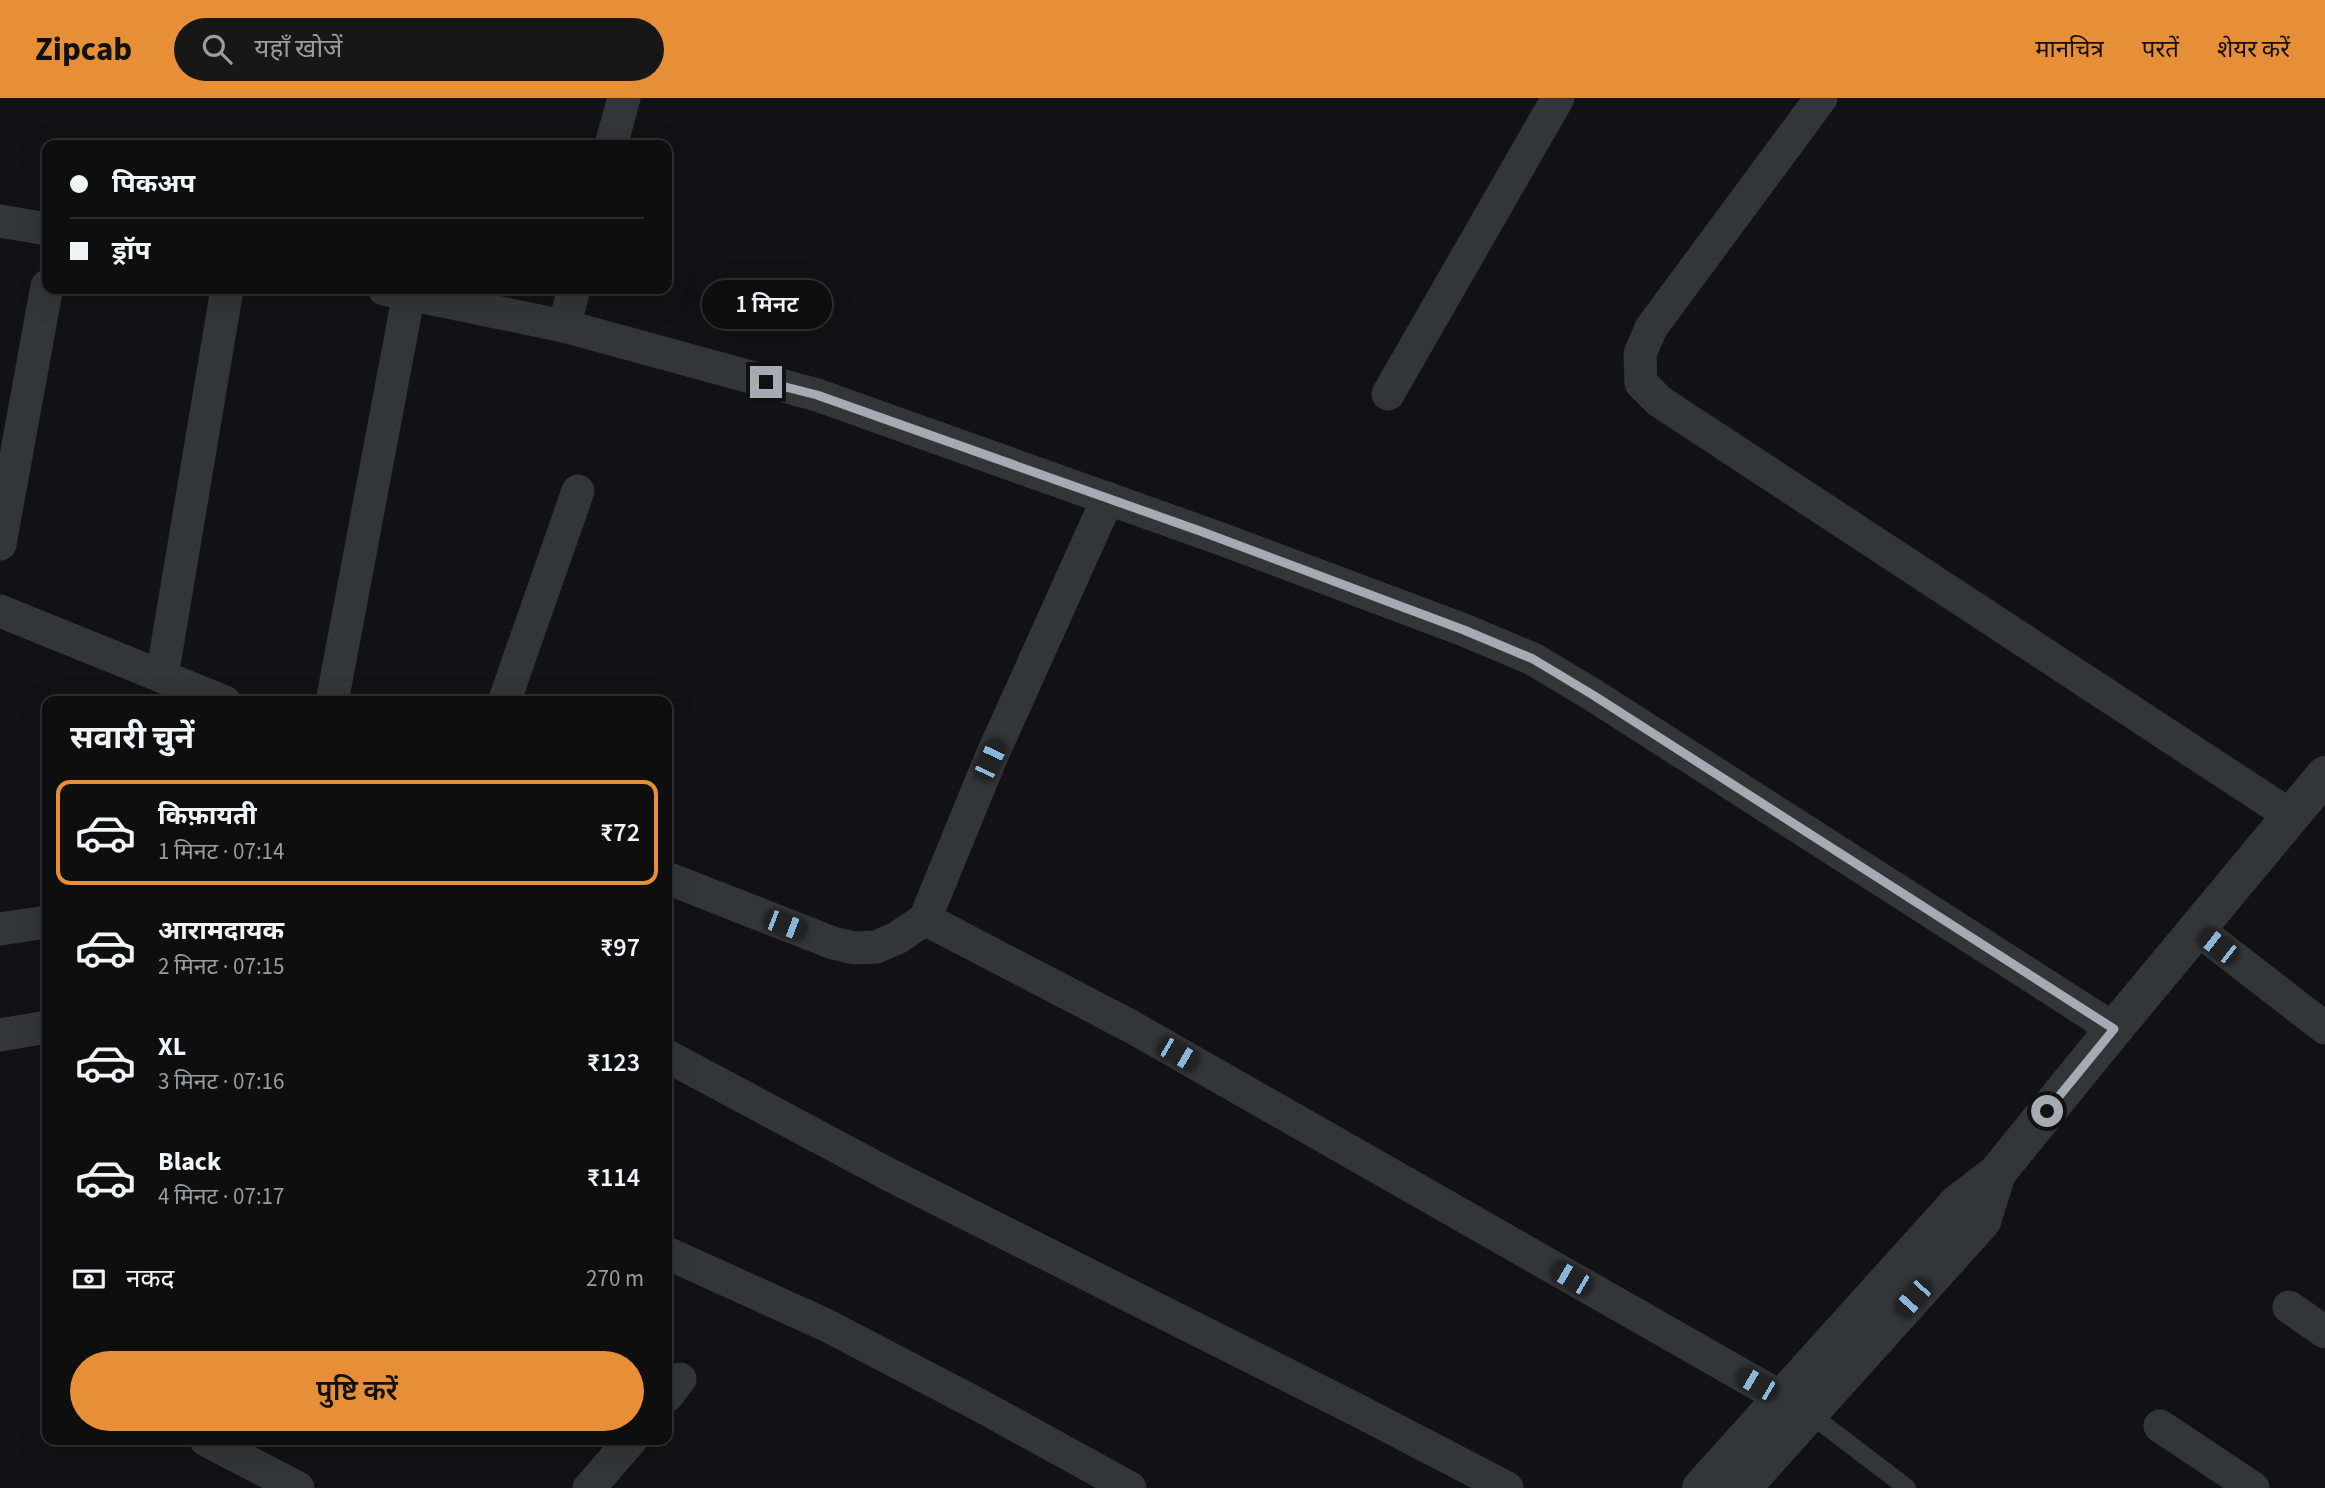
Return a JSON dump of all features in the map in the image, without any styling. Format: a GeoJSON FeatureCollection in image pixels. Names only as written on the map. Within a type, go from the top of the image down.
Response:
{"type":"FeatureCollection","features":[{"type":"Feature","properties":{"kind":"street"},"geometry":{"type":"LineString","coordinates":[[612,140],[624,98]]}},
{"type":"Feature","properties":{"kind":"street"},"geometry":{"type":"LineString","coordinates":[[1388,394],[1558,98]]}},
{"type":"Feature","properties":{"kind":"street"},"geometry":{"type":"LineString","coordinates":[[1821,98],[1651,328],[1640,354],[1641,383],[1659,401],[2291,816]]}},
{"type":"Feature","properties":{"kind":"street"},"geometry":{"type":"LineString","coordinates":[[0,221],[42,228]]}},
{"type":"Feature","properties":{"kind":"street"},"geometry":{"type":"LineString","coordinates":[[0,544],[46,294]]}},
{"type":"Feature","properties":{"kind":"street"},"geometry":{"type":"LineString","coordinates":[[162,676],[226,294]]}},
{"type":"Feature","properties":{"kind":"street"},"geometry":{"type":"LineString","coordinates":[[333,696],[396,294]]}},
{"type":"Feature","properties":{"kind":"street"},"geometry":{"type":"LineString","coordinates":[[410,294],[564,326],[817,395],[1108,498],[1438,620],[1533,659],[2114,1029]]}},
{"type":"Feature","properties":{"kind":"street"},"geometry":{"type":"LineString","coordinates":[[564,326],[573,294]]}},
{"type":"Feature","properties":{"kind":"street"},"geometry":{"type":"LineString","coordinates":[[506,696],[578,491]]}},
{"type":"Feature","properties":{"kind":"street"},"geometry":{"type":"LineString","coordinates":[[672,880],[833,943],[854,948],[876,947],[897,938],[925,919],[990,760],[1108,498]]}},
{"type":"Feature","properties":{"kind":"street"},"geometry":{"type":"LineString","coordinates":[[0,611],[210,696]]}},
{"type":"Feature","properties":{"kind":"street"},"geometry":{"type":"LineString","coordinates":[[1701,1488],[1795,1406],[1982,1221],[1997,1173],[2325,775]]}},
{"type":"Feature","properties":{"kind":"street"},"geometry":{"type":"LineString","coordinates":[[925,919],[1132,1027],[1795,1406]]}},
{"type":"Feature","properties":{"kind":"street"},"geometry":{"type":"LineString","coordinates":[[0,929],[42,923]]}},
{"type":"Feature","properties":{"kind":"street"},"geometry":{"type":"LineString","coordinates":[[2197,929],[2325,1028]]}},
{"type":"Feature","properties":{"kind":"street"},"geometry":{"type":"LineString","coordinates":[[0,1035],[42,1028]]}},
{"type":"Feature","properties":{"kind":"street"},"geometry":{"type":"LineString","coordinates":[[672,1059],[886,1173],[1507,1488]]}},
{"type":"Feature","properties":{"kind":"street"},"geometry":{"type":"LineString","coordinates":[[672,1255],[825,1325],[1130,1488]]}},
{"type":"Feature","properties":{"kind":"street"},"geometry":{"type":"LineString","coordinates":[[2289,1307],[2325,1332]]}},
{"type":"Feature","properties":{"kind":"street"},"geometry":{"type":"LineString","coordinates":[[1742,1488],[1795,1406]]}},
{"type":"Feature","properties":{"kind":"street"},"geometry":{"type":"LineString","coordinates":[[2160,1426],[2253,1488]]}},
{"type":"Feature","properties":{"kind":"street"},"geometry":{"type":"LineString","coordinates":[[216,1445],[298,1488]]}},
{"type":"Feature","properties":{"kind":"street"},"geometry":{"type":"LineString","coordinates":[[589,1488],[624,1445]]}},
{"type":"Feature","properties":{"kind":"lane"},"geometry":{"type":"LineString","coordinates":[[1795,1406],[1907,1488]]}},
{"type":"Feature","properties":{"kind":"route"},"geometry":{"type":"LineString","coordinates":[[766,382],[817,395],[1200,531],[1464,630],[1533,659],[2114,1029],[2047,1111]]}}]}
